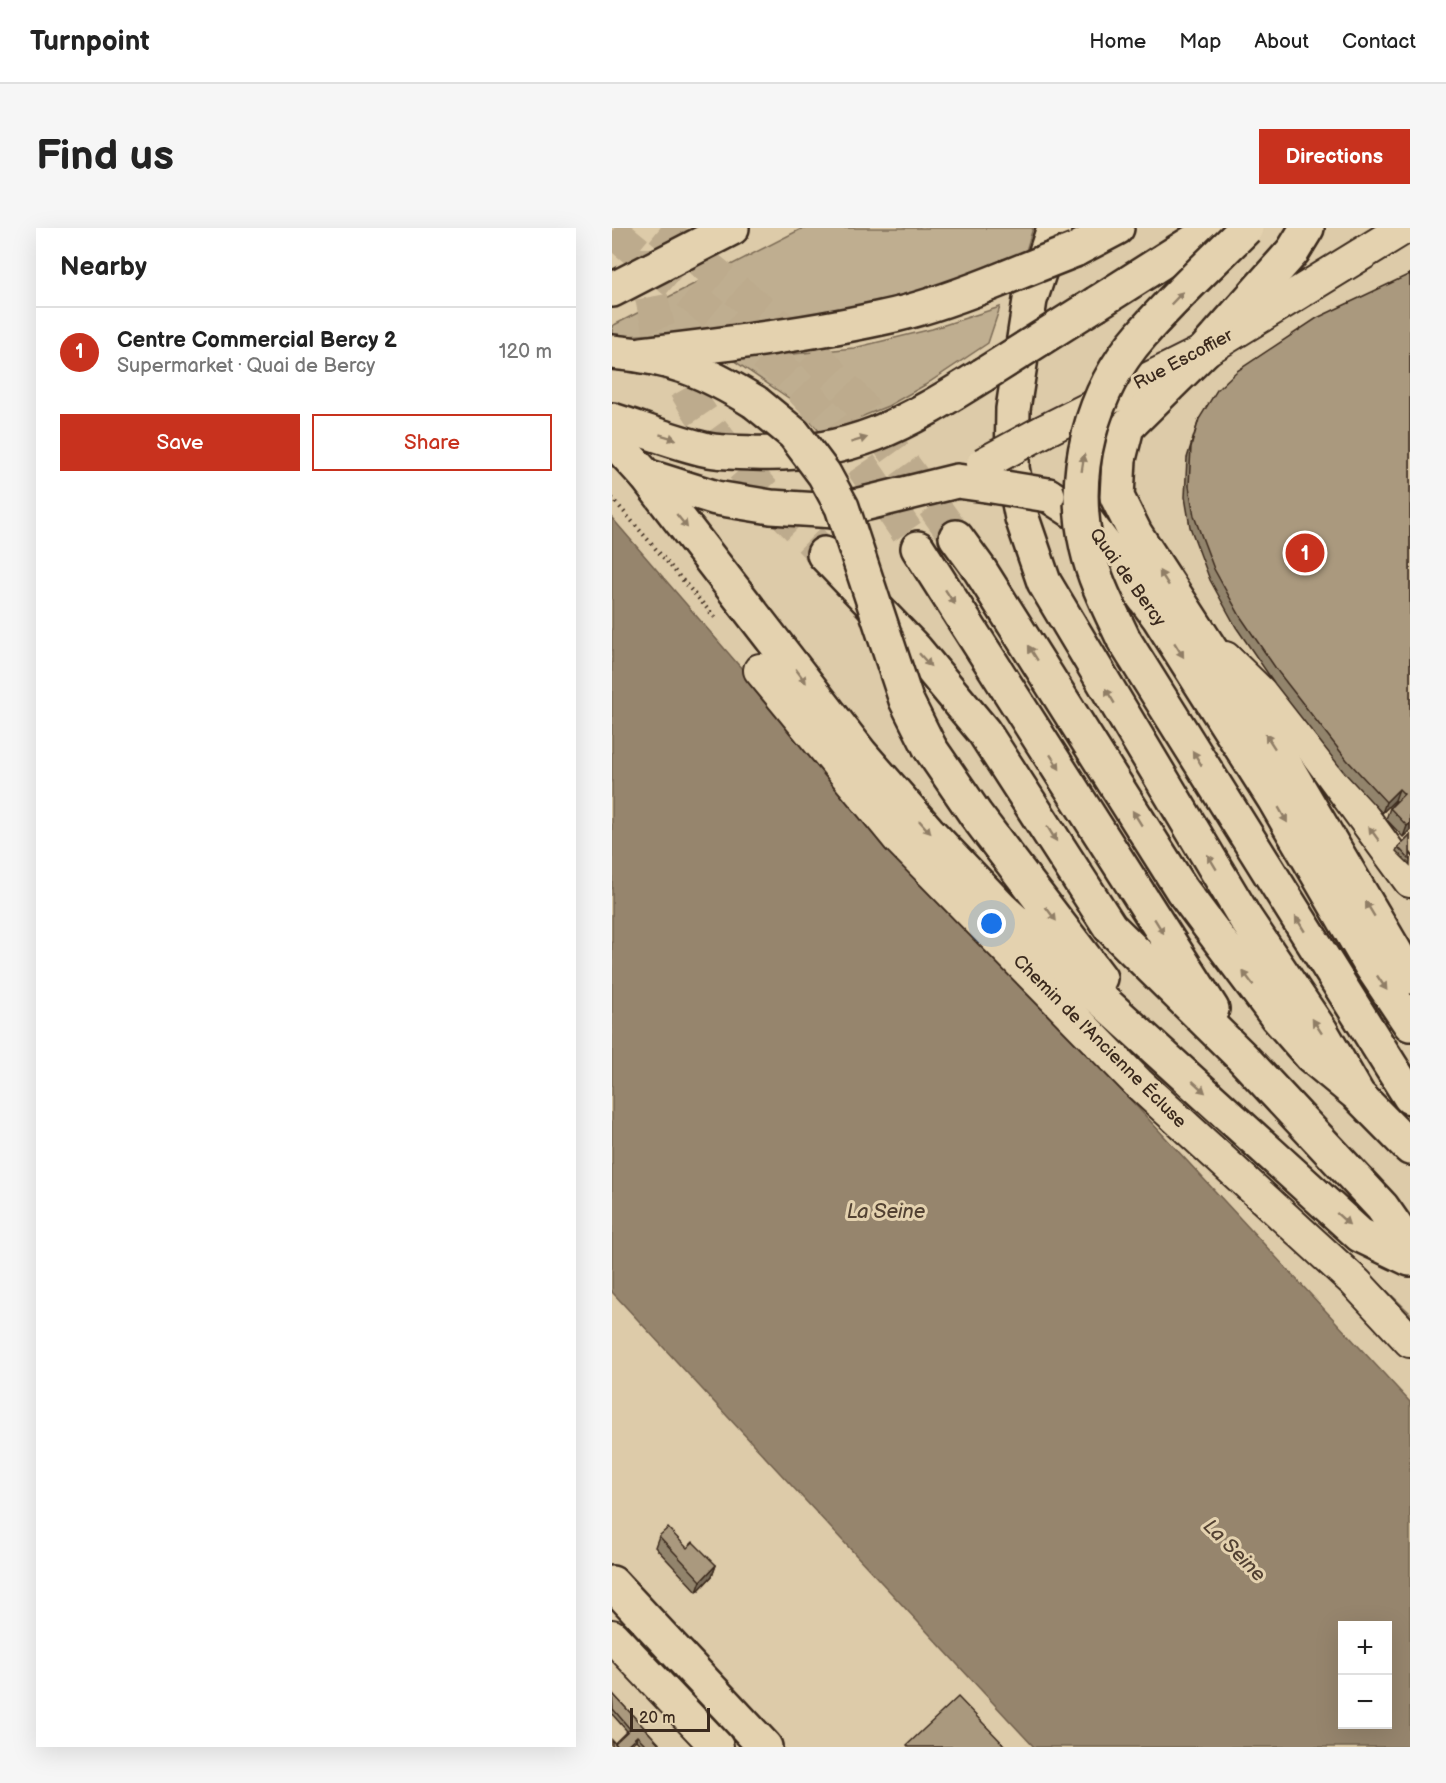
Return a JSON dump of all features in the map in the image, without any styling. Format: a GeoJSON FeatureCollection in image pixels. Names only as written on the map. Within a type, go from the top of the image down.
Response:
{"type":"FeatureCollection","features":[{"type":"Feature","properties":{"kind":"main road"},"geometry":{"type":"LineString","coordinates":[[612,290],[732,228]]}},
{"type":"Feature","properties":{"kind":"main road"},"geometry":{"type":"LineString","coordinates":[[627,353],[769,339],[895,315],[953,298],[1007,277],[1060,235],[1117,228]]}},
{"type":"Feature","properties":{"kind":"main road"},"geometry":{"type":"LineString","coordinates":[[612,420],[710,450],[771,453],[826,450],[865,439],[911,420],[1215,228]]}},
{"type":"Feature","properties":{"kind":"main road"},"geometry":{"type":"LineString","coordinates":[[1246,228],[1140,336],[1103,390],[1088,433],[1082,473],[1087,547],[1100,590],[1124,640],[1410,1097]]}},
{"type":"Feature","properties":{"kind":"main road","name":"Quai de Bercy"},"geometry":{"type":"LineString","coordinates":[[1306,228],[1293,251],[1204,351],[1127,427],[1119,459],[1117,497],[1135,533],[1283,761],[1410,978]]}},
{"type":"Feature","properties":{"kind":"main road"},"geometry":{"type":"LineString","coordinates":[[1060,235],[1030,300],[1013,409],[1012,468],[1022,518],[1044,582],[1239,908],[1321,1031],[1358,1095]]}},
{"type":"Feature","properties":{"kind":"main road"},"geometry":{"type":"LineString","coordinates":[[627,353],[705,373],[755,402],[794,434],[824,474],[842,507],[906,700],[930,748],[976,815],[1156,1048]]}},
{"type":"Feature","properties":{"kind":"main road"},"geometry":{"type":"LineString","coordinates":[[612,439],[645,476],[861,754],[920,822],[1002,909],[1360,1235],[1410,1259]]}},
{"type":"Feature","properties":{"kind":"main road","name":"Quai de Bercy"},"geometry":{"type":"LineString","coordinates":[[645,476],[716,498],[771,507],[836,511],[975,477],[1048,495],[1086,519],[1159,618],[1274,799],[1370,964],[1410,1024]]}},
{"type":"Feature","properties":{"kind":"main road"},"geometry":{"type":"LineString","coordinates":[[956,537],[980,570],[1182,890],[1277,1017],[1311,1056],[1358,1095],[1410,1148]]}},
{"type":"Feature","properties":{"kind":"main road"},"geometry":{"type":"LineString","coordinates":[[918,548],[1243,1058]]}},
{"type":"Feature","properties":{"kind":"main road"},"geometry":{"type":"LineString","coordinates":[[824,554],[916,650],[984,732],[1110,927],[1243,1058],[1382,1207],[1410,1247]]}},
{"type":"Feature","properties":{"kind":"main road"},"geometry":{"type":"LineString","coordinates":[[612,1583],[765,1747]]}},
{"type":"Feature","properties":{"kind":"street","name":"Rue Escoffier"},"geometry":{"type":"LineString","coordinates":[[975,477],[1044,431],[1204,351],[1404,228]]}},
{"type":"Feature","properties":{"kind":"street"},"geometry":{"type":"LineString","coordinates":[[1201,634],[1300,731],[1410,881]]}},
{"type":"Feature","properties":{"kind":"street","name":"Chemin de l'Ancienne Écluse"},"geometry":{"type":"LineString","coordinates":[[760,670],[899,839],[1138,1083],[1356,1283],[1410,1341]]}},
{"type":"Feature","properties":{"kind":"street"},"geometry":{"type":"LineString","coordinates":[[612,1636],[717,1747]]}},
{"type":"Feature","properties":{"kind":"path"},"geometry":{"type":"LineString","coordinates":[[612,498],[721,625]]}},
{"type":"Feature","properties":{"kind":"shaded area"},"geometry":{"type":"Polygon","coordinates":[[[803,228],[1033,228],[1025,254],[883,305],[717,330],[612,337],[612,326],[803,228]]]}},
{"type":"Feature","properties":{"kind":"shaded area"},"geometry":{"type":"Polygon","coordinates":[[[1000,307],[988,343],[925,385],[888,406],[821,433],[790,399],[733,360],[854,348],[932,329],[1000,307]]]}},
{"type":"Feature","properties":{"kind":"shaded area"},"geometry":{"type":"Polygon","coordinates":[[[1342,1247],[1410,1313],[1410,1323],[1342,1247]]]}},
{"type":"Feature","properties":{"kind":"water","name":"La Seine"},"geometry":{"type":"Polygon","coordinates":[[[612,518],[792,727],[956,911],[1410,1402],[1410,1747],[1034,1747],[612,1292],[612,518]]]}},
{"type":"Feature","properties":{"kind":"building"},"geometry":{"type":"Polygon","coordinates":[[[1410,274],[1410,823],[1407,826],[1390,808],[1404,794],[1399,789],[1386,802],[1347,760],[1279,673],[1240,616],[1214,569],[1194,516],[1189,486],[1191,447],[1199,419],[1217,390],[1237,371],[1317,318],[1410,274]]]}},
{"type":"Feature","properties":{"kind":"building"},"geometry":{"type":"Polygon","coordinates":[[[1410,835],[1410,860],[1398,847],[1410,835]]]}},
{"type":"Feature","properties":{"kind":"building"},"geometry":{"type":"Polygon","coordinates":[[[668,1528],[687,1548],[693,1542],[716,1565],[701,1581],[659,1536],[668,1528]]]}},
{"type":"Feature","properties":{"kind":"building"},"geometry":{"type":"Polygon","coordinates":[[[612,1693],[662,1747],[648,1747],[637,1736],[625,1747],[618,1747],[615,1743],[630,1729],[613,1709],[612,1693]]]}},
{"type":"Feature","properties":{"kind":"building"},"geometry":{"type":"Polygon","coordinates":[[[958,1697],[1006,1747],[909,1747],[907,1745],[958,1697]]]}},
{"type":"Feature","properties":{"kind":"tunnel"},"geometry":{"type":"LineString","coordinates":[[660,228],[812,352],[858,402],[956,537]]}},
{"type":"Feature","properties":{"kind":"tunnel"},"geometry":{"type":"LineString","coordinates":[[612,231],[788,375],[833,424],[918,548]]}},
{"type":"Feature","properties":{"kind":"tunnel"},"geometry":{"type":"LineString","coordinates":[[647,248],[651,295],[663,339],[680,380],[703,418],[730,453],[760,488],[824,554]]}},
{"type":"Feature","properties":{"kind":"place","name":"Centre Commercial Bercy 2"},"geometry":{"type":"Point","coordinates":[1305,553]}}]}
